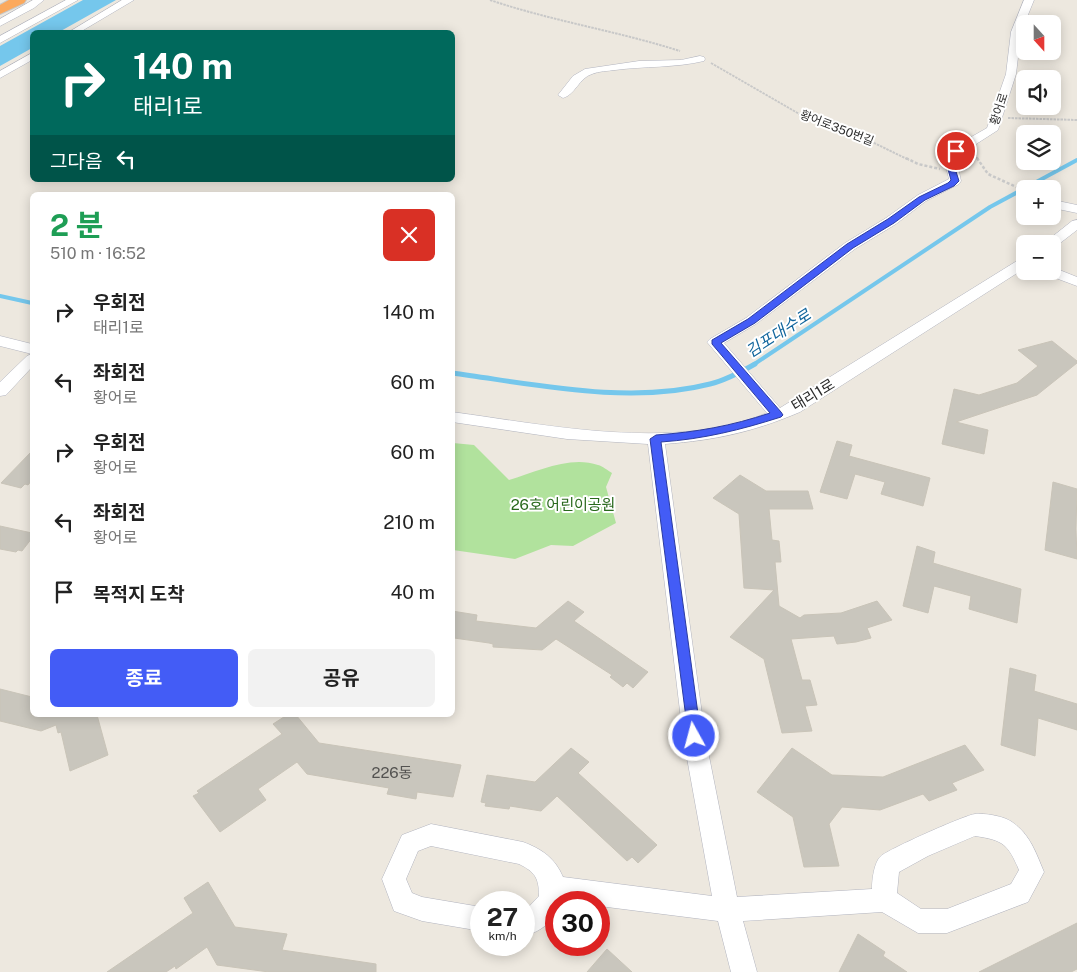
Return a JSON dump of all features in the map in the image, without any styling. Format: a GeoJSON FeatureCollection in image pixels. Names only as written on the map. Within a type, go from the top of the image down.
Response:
{"type":"FeatureCollection","features":[{"type":"Feature","properties":{"kind":"highway"},"geometry":{"type":"LineString","coordinates":[[0,10],[19,0]]}},
{"type":"Feature","properties":{"kind":"street"},"geometry":{"type":"LineString","coordinates":[[0,23],[39,0]]}},
{"type":"Feature","properties":{"kind":"street"},"geometry":{"type":"LineString","coordinates":[[0,40],[73,0]]}},
{"type":"Feature","properties":{"kind":"street"},"geometry":{"type":"LineString","coordinates":[[77,30],[128,0]]}},
{"type":"Feature","properties":{"kind":"street","name":"황어로"},"geometry":{"type":"LineString","coordinates":[[778,415],[715,342],[752,321],[850,246],[891,221],[922,198],[951,185],[955,181],[950,162],[952,155],[965,145],[992,130],[1011,74],[1016,32],[1029,0]]}},
{"type":"Feature","properties":{"kind":"street"},"geometry":{"type":"LineString","coordinates":[[0,75],[30,57]]}},
{"type":"Feature","properties":{"kind":"street"},"geometry":{"type":"LineString","coordinates":[[563,95],[577,78],[589,71],[639,64],[681,63],[700,59]]}},
{"type":"Feature","properties":{"kind":"street"},"geometry":{"type":"LineString","coordinates":[[1061,206],[1077,209]]}},
{"type":"Feature","properties":{"kind":"street"},"geometry":{"type":"LineString","coordinates":[[1061,236],[1077,224]]}},
{"type":"Feature","properties":{"kind":"street","name":"태리1로"},"geometry":{"type":"LineString","coordinates":[[455,417],[567,433],[656,439],[697,436],[734,429],[778,415],[812,397],[1016,268]]}},
{"type":"Feature","properties":{"kind":"street"},"geometry":{"type":"LineString","coordinates":[[1061,275],[1077,282]]}},
{"type":"Feature","properties":{"kind":"street"},"geometry":{"type":"LineString","coordinates":[[0,341],[30,348]]}},
{"type":"Feature","properties":{"kind":"street"},"geometry":{"type":"LineString","coordinates":[[0,391],[30,361]]}},
{"type":"Feature","properties":{"kind":"street"},"geometry":{"type":"LineString","coordinates":[[656,439],[694,736],[722,888],[744,972]]}},
{"type":"Feature","properties":{"kind":"street"},"geometry":{"type":"LineString","coordinates":[[551,888],[728,910],[885,900],[918,921],[946,921],[1020,892],[1032,872],[1021,846],[1002,830],[974,825],[920,848],[888,866],[884,884],[885,900]]}},
{"type":"Feature","properties":{"kind":"street"},"geometry":{"type":"LineString","coordinates":[[470,917],[422,909],[403,902],[394,879],[410,843],[431,835],[523,853],[538,861],[551,878],[551,900],[535,920]]}},
{"type":"Feature","properties":{"kind":"path","name":"황어로350번길"},"geometry":{"type":"LineString","coordinates":[[490,0],[519,10],[644,39],[700,59],[718,67],[808,119],[866,139],[918,164],[952,170]]}},
{"type":"Feature","properties":{"kind":"path"},"geometry":{"type":"LineString","coordinates":[[995,118],[1077,120]]}},
{"type":"Feature","properties":{"kind":"path"},"geometry":{"type":"LineString","coordinates":[[965,145],[977,157],[983,168],[995,178],[1016,187]]}},
{"type":"Feature","properties":{"kind":"green space","name":"26호 어린이공원"},"geometry":{"type":"Polygon","coordinates":[[[455,443],[474,445],[509,480],[553,466],[576,462],[587,462],[602,466],[612,473],[606,487],[616,523],[573,546],[551,545],[515,559],[455,550],[455,443]]]}},
{"type":"Feature","properties":{"kind":"water"},"geometry":{"type":"Polygon","coordinates":[[[83,0],[116,0],[63,30],[30,30],[30,49],[0,66],[0,46],[83,0]]]}},
{"type":"Feature","properties":{"kind":"building"},"geometry":{"type":"Polygon","coordinates":[[[1052,341],[1077,361],[1077,363],[1037,395],[956,422],[988,430],[984,454],[942,444],[954,389],[979,395],[1017,383],[1038,366],[1018,350],[1052,341]]]}},
{"type":"Feature","properties":{"kind":"building"},"geometry":{"type":"Polygon","coordinates":[[[837,441],[852,445],[849,456],[930,478],[923,506],[881,494],[885,482],[855,474],[847,499],[820,492],[837,441]]]}},
{"type":"Feature","properties":{"kind":"building"},"geometry":{"type":"Polygon","coordinates":[[[30,453],[30,482],[28,485],[25,484],[21,488],[1,483],[30,453]]]}},
{"type":"Feature","properties":{"kind":"building"},"geometry":{"type":"Polygon","coordinates":[[[740,475],[766,491],[808,491],[813,509],[769,509],[772,540],[779,541],[781,562],[775,562],[779,606],[800,618],[804,615],[841,613],[877,601],[892,620],[867,628],[871,638],[856,642],[837,644],[834,636],[791,639],[802,680],[810,680],[817,705],[805,706],[812,731],[782,733],[764,659],[730,637],[774,590],[744,588],[739,514],[713,498],[740,475]]]}},
{"type":"Feature","properties":{"kind":"building"},"geometry":{"type":"Polygon","coordinates":[[[1053,482],[1077,489],[1077,559],[1045,550],[1053,482]]]}},
{"type":"Feature","properties":{"kind":"building"},"geometry":{"type":"Polygon","coordinates":[[[0,526],[30,533],[30,541],[22,551],[18,550],[16,552],[0,549],[0,526]]]}},
{"type":"Feature","properties":{"kind":"building"},"geometry":{"type":"Polygon","coordinates":[[[917,546],[935,552],[933,563],[1021,589],[1017,623],[969,609],[971,596],[934,586],[928,613],[903,606],[917,546]]]}},
{"type":"Feature","properties":{"kind":"building"},"geometry":{"type":"Polygon","coordinates":[[[568,601],[584,612],[574,621],[648,672],[633,688],[627,683],[623,687],[610,677],[612,675],[556,639],[542,650],[493,647],[493,644],[489,643],[455,638],[455,611],[477,615],[476,621],[536,628],[568,601]]]}},
{"type":"Feature","properties":{"kind":"building"},"geometry":{"type":"Polygon","coordinates":[[[1010,668],[1036,675],[1034,691],[1077,704],[1077,730],[1038,718],[1035,756],[1001,745],[1010,668]]]}},
{"type":"Feature","properties":{"kind":"building"},"geometry":{"type":"Polygon","coordinates":[[[0,689],[30,696],[30,717],[98,717],[108,755],[70,771],[61,732],[58,733],[56,725],[41,731],[0,721],[0,689]]]}},
{"type":"Feature","properties":{"kind":"building"},"geometry":{"type":"Polygon","coordinates":[[[284,717],[298,717],[319,743],[461,765],[453,797],[417,792],[416,799],[387,794],[389,788],[307,774],[297,762],[258,789],[266,800],[220,832],[193,796],[199,793],[197,791],[282,734],[273,724],[284,717]]]}},
{"type":"Feature","properties":{"kind":"building"},"geometry":{"type":"Polygon","coordinates":[[[965,745],[984,770],[952,783],[957,790],[929,801],[923,794],[880,810],[842,807],[829,824],[839,866],[804,867],[793,817],[757,792],[792,748],[832,775],[883,777],[965,745]]]}},
{"type":"Feature","properties":{"kind":"building"},"geometry":{"type":"Polygon","coordinates":[[[571,748],[589,762],[578,773],[657,845],[638,863],[632,857],[627,861],[557,796],[541,811],[510,806],[509,809],[485,806],[486,803],[481,802],[487,775],[535,782],[571,748]]]}},
{"type":"Feature","properties":{"kind":"building"},"geometry":{"type":"Polygon","coordinates":[[[208,882],[235,927],[287,934],[282,950],[376,964],[376,972],[269,972],[217,965],[207,947],[176,969],[175,966],[166,972],[107,972],[193,913],[184,898],[208,882]]]}},
{"type":"Feature","properties":{"kind":"building"},"geometry":{"type":"Polygon","coordinates":[[[1077,923],[1077,969],[1071,972],[979,972],[1077,923]]]}},
{"type":"Feature","properties":{"kind":"building"},"geometry":{"type":"Polygon","coordinates":[[[858,934],[885,952],[883,956],[907,972],[839,972],[858,934]]]}},
{"type":"Feature","properties":{"kind":"building"},"geometry":{"type":"Polygon","coordinates":[[[610,952],[632,972],[587,972],[601,956],[610,956],[610,952]]]}},
{"type":"Feature","properties":{"kind":"waterway","name":"김포대수로"},"geometry":{"type":"LineString","coordinates":[[753,365],[990,207],[1077,160]]}},
{"type":"Feature","properties":{"kind":"waterway","name":"김포대수로"},"geometry":{"type":"LineString","coordinates":[[0,296],[30,303]]}},
{"type":"Feature","properties":{"kind":"waterway","name":"김포대수로"},"geometry":{"type":"LineString","coordinates":[[455,373],[548,387],[614,393],[647,393],[679,390],[710,384],[728,378],[755,364]]}},
{"type":"Feature","properties":{"kind":"route"},"geometry":{"type":"LineString","coordinates":[[694,736],[656,439],[697,436],[734,429],[778,415],[715,342],[752,321],[772,303],[850,246],[891,221],[922,198],[951,185],[955,181],[955,176],[950,162],[952,155],[956,151]]}}]}
